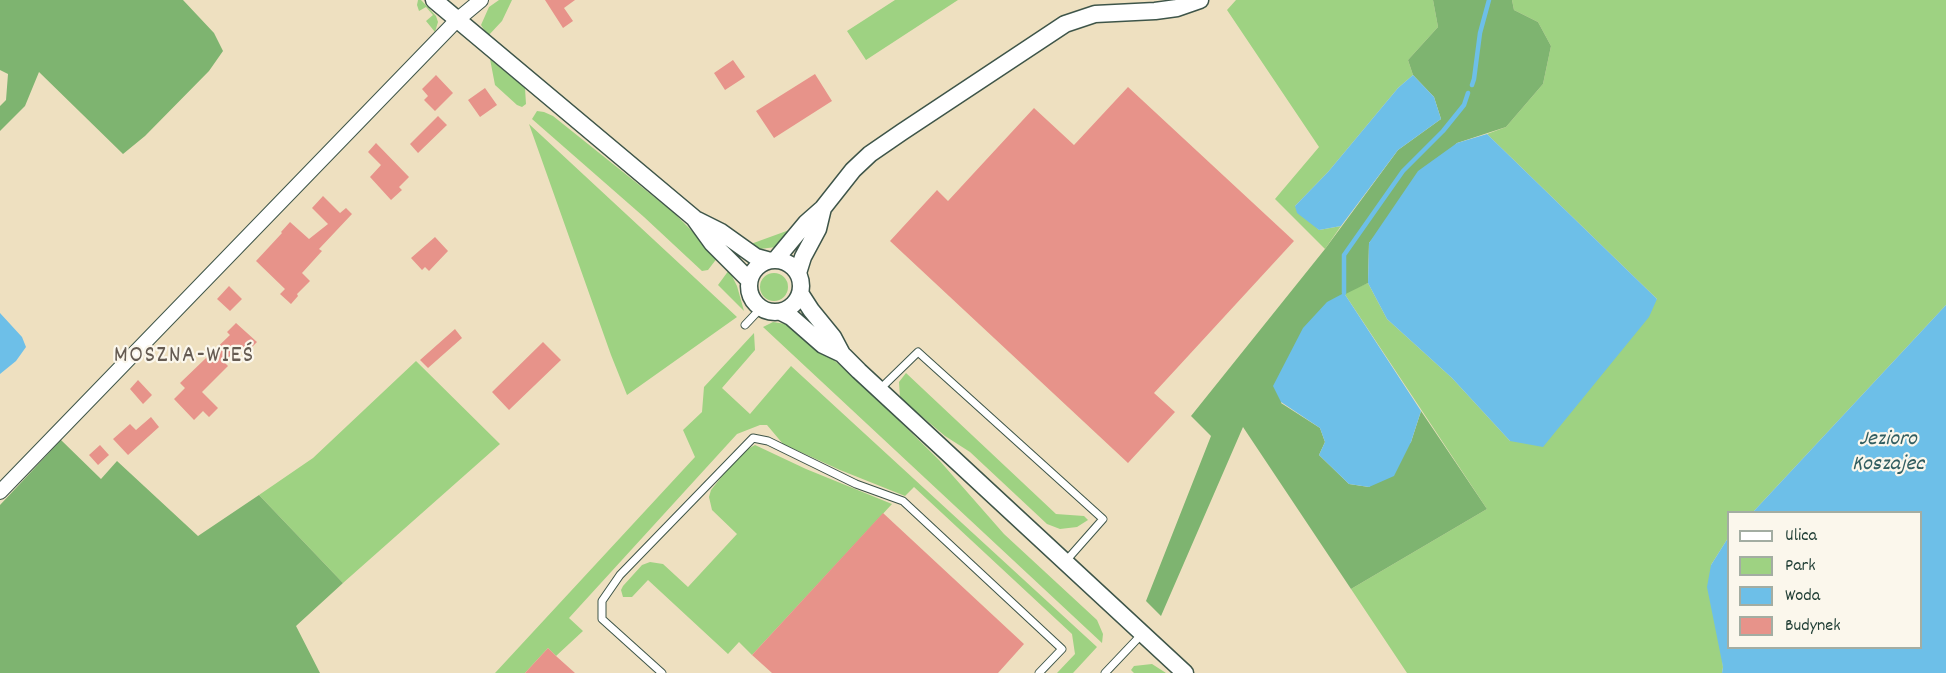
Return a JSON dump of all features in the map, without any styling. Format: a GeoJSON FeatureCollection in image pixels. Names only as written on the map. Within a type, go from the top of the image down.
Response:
{"type":"FeatureCollection","features":[{"type":"Feature","properties":{"kind":"street"},"geometry":{"type":"LineString","coordinates":[[434,0],[694,218],[722,232],[756,257],[786,262],[798,273],[800,293],[793,305],[781,312]]}},
{"type":"Feature","properties":{"kind":"street"},"geometry":{"type":"LineString","coordinates":[[0,492],[457,20],[481,0]]}},
{"type":"Feature","properties":{"kind":"street"},"geometry":{"type":"LineString","coordinates":[[842,354],[823,345],[791,317],[781,312],[770,312],[760,308],[750,296],[749,280],[755,268],[771,260],[823,208],[853,170],[870,154],[1065,24],[1095,14],[1166,9],[1200,0]]}},
{"type":"Feature","properties":{"kind":"street"},"geometry":{"type":"LineString","coordinates":[[798,273],[803,257],[818,230],[823,208]]}},
{"type":"Feature","properties":{"kind":"street"},"geometry":{"type":"LineString","coordinates":[[694,218],[712,243],[749,280]]}},
{"type":"Feature","properties":{"kind":"street"},"geometry":{"type":"LineString","coordinates":[[800,293],[833,337],[842,354],[1185,673]]}},
{"type":"Feature","properties":{"kind":"lane"},"geometry":{"type":"LineString","coordinates":[[745,325],[760,308]]}},
{"type":"Feature","properties":{"kind":"lane"},"geometry":{"type":"LineString","coordinates":[[879,390],[918,352],[1102,519],[1065,562]]}},
{"type":"Feature","properties":{"kind":"lane"},"geometry":{"type":"LineString","coordinates":[[662,673],[602,619],[602,602],[620,575],[753,438],[768,441],[856,484],[903,501],[1062,649],[1039,673]]}},
{"type":"Feature","properties":{"kind":"lane"},"geometry":{"type":"LineString","coordinates":[[1105,673],[1142,634]]}},
{"type":"Feature","properties":{"kind":"green space"},"geometry":{"type":"Polygon","coordinates":[[[0,0],[183,0],[214,33],[223,51],[209,71],[145,136],[123,154],[39,72],[25,106],[0,131],[0,106],[6,100],[8,74],[0,70],[0,0]]]}},
{"type":"Feature","properties":{"kind":"green space"},"geometry":{"type":"Polygon","coordinates":[[[418,0],[421,0],[436,16],[438,22],[435,32],[426,21],[433,15],[426,7],[419,11],[418,0]]]}},
{"type":"Feature","properties":{"kind":"green space"},"geometry":{"type":"Polygon","coordinates":[[[499,0],[512,0],[502,21],[488,36],[481,25],[489,7],[499,0]]]}},
{"type":"Feature","properties":{"kind":"green space"},"geometry":{"type":"Polygon","coordinates":[[[895,0],[958,0],[866,60],[847,31],[895,0]]]}},
{"type":"Feature","properties":{"kind":"green space"},"geometry":{"type":"Polygon","coordinates":[[[1236,0],[1433,0],[1438,27],[1408,60],[1413,75],[1398,88],[1328,172],[1295,206],[1319,230],[1341,226],[1325,249],[1275,199],[1319,147],[1227,10],[1236,0]]]}},
{"type":"Feature","properties":{"kind":"green space"},"geometry":{"type":"Polygon","coordinates":[[[1433,0],[1512,0],[1514,10],[1538,22],[1551,46],[1543,84],[1506,127],[1457,143],[1369,243],[1368,283],[1327,303],[1281,403],[1320,428],[1325,442],[1319,455],[1349,484],[1369,487],[1411,442],[1421,411],[1487,509],[1351,589],[1243,427],[1161,616],[1146,601],[1211,436],[1191,416],[1325,249],[1398,150],[1441,119],[1434,97],[1413,75],[1408,60],[1438,27],[1433,0]]]}},
{"type":"Feature","properties":{"kind":"green space"},"geometry":{"type":"Polygon","coordinates":[[[1512,0],[1946,0],[1946,305],[1754,511],[1727,511],[1727,540],[1711,565],[1722,673],[1407,673],[1351,589],[1487,509],[1344,293],[1368,283],[1387,319],[1452,378],[1510,441],[1657,299],[1487,134],[1506,127],[1543,84],[1551,46],[1538,22],[1514,10],[1512,0]]]}},
{"type":"Feature","properties":{"kind":"green space"},"geometry":{"type":"Polygon","coordinates":[[[490,59],[525,88],[526,104],[522,107],[495,85],[490,59]]]}},
{"type":"Feature","properties":{"kind":"green space"},"geometry":{"type":"Polygon","coordinates":[[[537,111],[553,116],[673,212],[718,257],[708,270],[702,271],[532,119],[537,111]]]}},
{"type":"Feature","properties":{"kind":"green space"},"geometry":{"type":"Polygon","coordinates":[[[529,124],[737,317],[627,395],[611,355],[529,124]]]}},
{"type":"Feature","properties":{"kind":"green space"},"geometry":{"type":"Polygon","coordinates":[[[792,229],[776,247],[760,249],[748,245],[792,229]]]}},
{"type":"Feature","properties":{"kind":"green space"},"geometry":{"type":"Polygon","coordinates":[[[729,270],[737,286],[744,311],[718,285],[729,270]]]}},
{"type":"Feature","properties":{"kind":"green space"},"geometry":{"type":"Polygon","coordinates":[[[774,273],[784,277],[788,287],[784,297],[774,301],[764,297],[760,287],[764,277],[774,273]]]}},
{"type":"Feature","properties":{"kind":"green space"},"geometry":{"type":"Polygon","coordinates":[[[773,322],[786,324],[798,330],[860,382],[939,460],[1004,534],[1097,620],[1103,634],[1102,643],[763,327],[773,322]]]}},
{"type":"Feature","properties":{"kind":"green space"},"geometry":{"type":"Polygon","coordinates":[[[754,333],[755,350],[722,388],[750,414],[791,366],[1097,647],[1073,673],[1057,673],[1075,654],[1072,634],[914,487],[905,496],[840,470],[783,444],[767,425],[760,425],[737,434],[569,618],[583,631],[556,656],[548,648],[525,673],[495,673],[695,457],[683,430],[702,412],[704,387],[754,333]]]}},
{"type":"Feature","properties":{"kind":"green space"},"geometry":{"type":"Polygon","coordinates":[[[416,361],[500,444],[343,583],[259,495],[313,458],[416,361]]]}},
{"type":"Feature","properties":{"kind":"green space"},"geometry":{"type":"Polygon","coordinates":[[[906,373],[1056,514],[1084,516],[1088,520],[1077,527],[1060,529],[1047,524],[970,452],[945,436],[900,398],[899,382],[906,373]]]}},
{"type":"Feature","properties":{"kind":"green space"},"geometry":{"type":"Polygon","coordinates":[[[61,440],[101,479],[117,461],[198,536],[259,495],[343,583],[296,626],[320,673],[0,673],[0,505],[61,440]]]}},
{"type":"Feature","properties":{"kind":"green space"},"geometry":{"type":"Polygon","coordinates":[[[755,445],[806,469],[892,504],[752,655],[739,642],[728,654],[648,580],[632,597],[623,597],[621,590],[642,565],[650,562],[663,564],[688,587],[737,534],[712,510],[709,497],[711,490],[727,470],[746,450],[755,445]]]}},
{"type":"Feature","properties":{"kind":"green space"},"geometry":{"type":"Polygon","coordinates":[[[1152,664],[1166,673],[1134,673],[1131,670],[1134,666],[1152,664]]]}},
{"type":"Feature","properties":{"kind":"water"},"geometry":{"type":"Polygon","coordinates":[[[1413,75],[1434,97],[1441,119],[1398,150],[1341,226],[1319,230],[1297,213],[1295,206],[1328,172],[1398,88],[1413,75]]]}},
{"type":"Feature","properties":{"kind":"water"},"geometry":{"type":"Polygon","coordinates":[[[1487,134],[1657,299],[1649,317],[1543,447],[1510,441],[1452,378],[1387,319],[1368,283],[1369,243],[1418,171],[1457,143],[1487,134]]]}},
{"type":"Feature","properties":{"kind":"water"},"geometry":{"type":"Polygon","coordinates":[[[1344,293],[1421,411],[1411,442],[1394,476],[1369,487],[1349,484],[1319,455],[1325,442],[1320,428],[1281,402],[1273,386],[1303,328],[1327,302],[1344,293]]]}},
{"type":"Feature","properties":{"kind":"water","name":"Jezioro Koszajec"},"geometry":{"type":"Polygon","coordinates":[[[1946,305],[1946,673],[1722,673],[1723,667],[1707,587],[1711,565],[1727,540],[1727,649],[1922,649],[1922,511],[1754,511],[1946,305]]]}},
{"type":"Feature","properties":{"kind":"water"},"geometry":{"type":"Polygon","coordinates":[[[0,313],[22,337],[26,347],[16,361],[0,374],[0,313]]]}},
{"type":"Feature","properties":{"kind":"building"},"geometry":{"type":"Polygon","coordinates":[[[545,0],[575,0],[564,8],[573,21],[563,28],[545,0]]]}},
{"type":"Feature","properties":{"kind":"building"},"geometry":{"type":"Polygon","coordinates":[[[733,60],[745,77],[725,90],[714,73],[733,60]]]}},
{"type":"Feature","properties":{"kind":"building"},"geometry":{"type":"Polygon","coordinates":[[[815,74],[832,101],[774,138],[756,111],[815,74]]]}},
{"type":"Feature","properties":{"kind":"building"},"geometry":{"type":"Polygon","coordinates":[[[436,75],[453,93],[435,111],[424,100],[428,96],[422,89],[436,75]]]}},
{"type":"Feature","properties":{"kind":"building"},"geometry":{"type":"Polygon","coordinates":[[[1128,87],[1294,241],[1154,393],[1175,412],[1128,463],[890,241],[937,190],[948,201],[1034,108],[1074,145],[1128,87]]]}},
{"type":"Feature","properties":{"kind":"building"},"geometry":{"type":"Polygon","coordinates":[[[485,88],[497,105],[480,117],[468,100],[485,88]]]}},
{"type":"Feature","properties":{"kind":"building"},"geometry":{"type":"Polygon","coordinates":[[[438,116],[447,125],[418,153],[410,144],[438,116]]]}},
{"type":"Feature","properties":{"kind":"building"},"geometry":{"type":"Polygon","coordinates":[[[376,143],[409,177],[399,187],[402,190],[391,200],[370,177],[381,165],[368,152],[376,143]]]}},
{"type":"Feature","properties":{"kind":"building"},"geometry":{"type":"Polygon","coordinates":[[[323,196],[340,213],[346,208],[352,214],[319,249],[322,251],[302,273],[310,281],[291,304],[280,294],[285,289],[256,261],[290,222],[309,239],[328,224],[312,208],[323,196]]]}},
{"type":"Feature","properties":{"kind":"building"},"geometry":{"type":"Polygon","coordinates":[[[435,237],[448,251],[429,271],[425,267],[422,270],[411,258],[435,237]]]}},
{"type":"Feature","properties":{"kind":"building"},"geometry":{"type":"Polygon","coordinates":[[[229,286],[242,299],[230,311],[217,299],[229,286]]]}},
{"type":"Feature","properties":{"kind":"building"},"geometry":{"type":"Polygon","coordinates":[[[236,323],[257,342],[247,352],[241,345],[224,362],[228,366],[202,392],[218,408],[209,417],[203,411],[194,420],[174,399],[185,388],[180,383],[230,335],[227,332],[236,323]]]}},
{"type":"Feature","properties":{"kind":"building"},"geometry":{"type":"Polygon","coordinates":[[[455,329],[462,338],[428,368],[420,360],[455,329]]]}},
{"type":"Feature","properties":{"kind":"building"},"geometry":{"type":"Polygon","coordinates":[[[543,342],[561,360],[509,410],[492,392],[543,342]]]}},
{"type":"Feature","properties":{"kind":"building"},"geometry":{"type":"Polygon","coordinates":[[[138,380],[152,395],[143,404],[130,389],[138,380]]]}},
{"type":"Feature","properties":{"kind":"building"},"geometry":{"type":"Polygon","coordinates":[[[151,417],[159,427],[128,455],[113,439],[130,424],[136,430],[151,417]]]}},
{"type":"Feature","properties":{"kind":"building"},"geometry":{"type":"Polygon","coordinates":[[[100,445],[109,455],[98,465],[89,455],[100,445]]]}},
{"type":"Feature","properties":{"kind":"building"},"geometry":{"type":"Polygon","coordinates":[[[883,513],[1024,644],[998,673],[772,673],[752,655],[883,513]]]}},
{"type":"Feature","properties":{"kind":"building"},"geometry":{"type":"Polygon","coordinates":[[[548,648],[556,656],[575,673],[525,673],[548,648]]]}},
{"type":"Feature","properties":{"kind":"waterway"},"geometry":{"type":"LineString","coordinates":[[1472,85],[1480,33],[1489,0]]}},
{"type":"Feature","properties":{"kind":"waterway"},"geometry":{"type":"LineString","coordinates":[[1344,293],[1344,255],[1403,171],[1443,131],[1464,105],[1468,93]]}},
{"type":"Feature","properties":{"kind":"district","name":"MOSZNA-WIEŚ"},"geometry":{"type":"Point","coordinates":[184,358]}}]}
